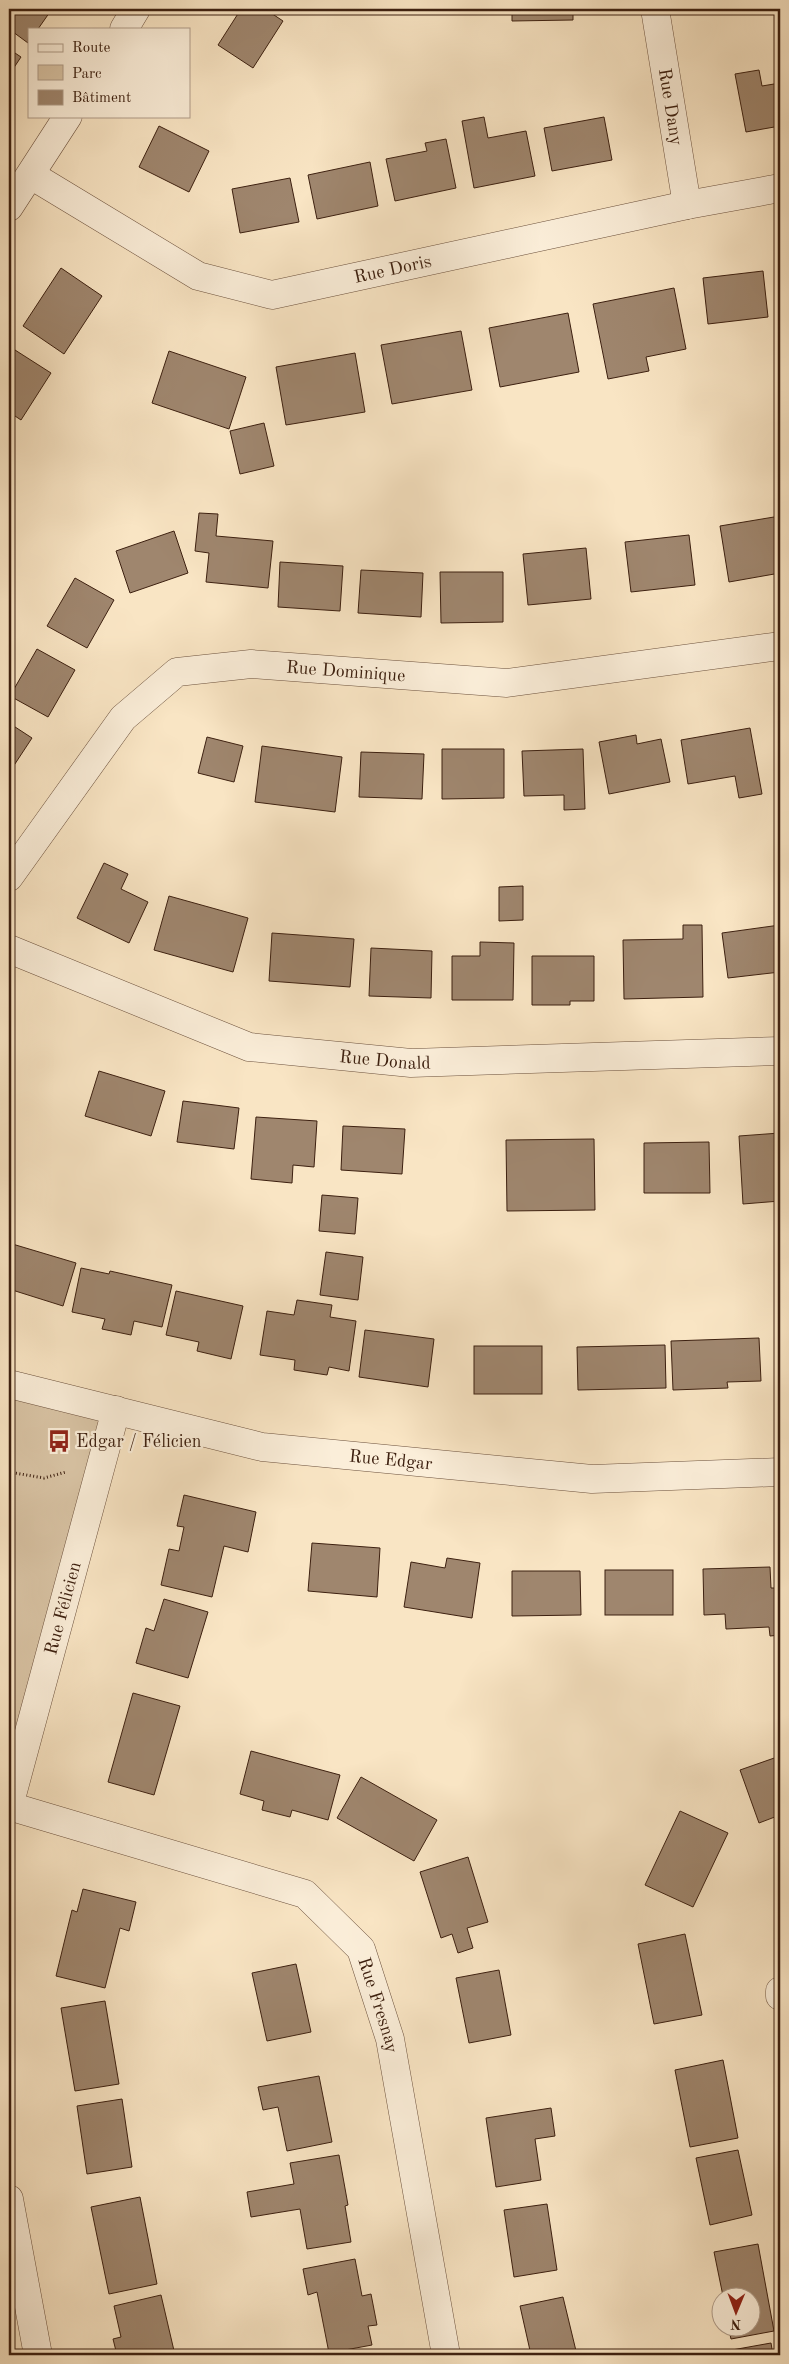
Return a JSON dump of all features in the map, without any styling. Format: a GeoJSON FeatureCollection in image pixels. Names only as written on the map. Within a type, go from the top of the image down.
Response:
{"type":"FeatureCollection","features":[{"type":"Feature","properties":{"kind":"street"},"geometry":{"type":"LineString","coordinates":[[125,28],[136,9]]}},
{"type":"Feature","properties":{"kind":"street","name":"Rue Dany"},"geometry":{"type":"LineString","coordinates":[[655,9],[687,205]]}},
{"type":"Feature","properties":{"kind":"street"},"geometry":{"type":"LineString","coordinates":[[9,207],[67,118]]}},
{"type":"Feature","properties":{"kind":"street","name":"Rue Doris"},"geometry":{"type":"LineString","coordinates":[[31,174],[198,276],[272,295],[687,205],[780,188]]}},
{"type":"Feature","properties":{"kind":"street","name":"Rue Dominique"},"geometry":{"type":"LineString","coordinates":[[9,877],[123,718],[177,672],[251,664],[507,683],[780,646]]}},
{"type":"Feature","properties":{"kind":"street","name":"Rue Donald"},"geometry":{"type":"LineString","coordinates":[[9,949],[249,1047],[411,1063],[780,1051]]}},
{"type":"Feature","properties":{"kind":"street","name":"Rue Edgar"},"geometry":{"type":"LineString","coordinates":[[9,1384],[262,1447],[592,1479],[780,1472]]}},
{"type":"Feature","properties":{"kind":"street","name":"Rue Félicien"},"geometry":{"type":"LineString","coordinates":[[9,1806],[116,1410]]}},
{"type":"Feature","properties":{"kind":"street","name":"Rue Fresnay"},"geometry":{"type":"LineString","coordinates":[[9,1806],[305,1894],[361,1949],[390,2039],[446,2355]]}},
{"type":"Feature","properties":{"kind":"street"},"geometry":{"type":"LineString","coordinates":[[780,1991],[780,1996]]}},
{"type":"Feature","properties":{"kind":"street"},"geometry":{"type":"LineString","coordinates":[[9,2199],[38,2355]]}},
{"type":"Feature","properties":{"kind":"path"},"geometry":{"type":"LineString","coordinates":[[9,1472],[44,1478],[66,1472],[106,1447]]}},
{"type":"Feature","properties":{"kind":"green space"},"geometry":{"type":"Polygon","coordinates":[[[9,1384],[116,1410],[9,1806],[9,1384]]]}},
{"type":"Feature","properties":{"kind":"building"},"geometry":{"type":"Polygon","coordinates":[[[9,9],[52,9],[39,28],[28,28],[28,43],[9,29],[9,9]]]}},
{"type":"Feature","properties":{"kind":"building"},"geometry":{"type":"Polygon","coordinates":[[[241,9],[265,9],[283,21],[253,68],[218,45],[241,9]]]}},
{"type":"Feature","properties":{"kind":"building"},"geometry":{"type":"Polygon","coordinates":[[[512,9],[573,9],[573,20],[512,21],[512,9]]]}},
{"type":"Feature","properties":{"kind":"building"},"geometry":{"type":"Polygon","coordinates":[[[9,49],[21,57],[9,75],[9,49]]]}},
{"type":"Feature","properties":{"kind":"building"},"geometry":{"type":"Polygon","coordinates":[[[759,70],[762,86],[780,83],[780,126],[746,132],[735,74],[759,70]]]}},
{"type":"Feature","properties":{"kind":"building"},"geometry":{"type":"Polygon","coordinates":[[[484,117],[488,138],[526,131],[535,176],[474,188],[462,121],[484,117]]]}},
{"type":"Feature","properties":{"kind":"building"},"geometry":{"type":"Polygon","coordinates":[[[604,117],[612,160],[552,171],[544,128],[604,117]]]}},
{"type":"Feature","properties":{"kind":"building"},"geometry":{"type":"Polygon","coordinates":[[[159,126],[209,151],[189,192],[139,167],[159,126]]]}},
{"type":"Feature","properties":{"kind":"building"},"geometry":{"type":"Polygon","coordinates":[[[446,139],[456,188],[395,201],[386,159],[427,151],[425,143],[446,139]]]}},
{"type":"Feature","properties":{"kind":"building"},"geometry":{"type":"Polygon","coordinates":[[[370,162],[378,206],[317,219],[308,175],[370,162]]]}},
{"type":"Feature","properties":{"kind":"building"},"geometry":{"type":"Polygon","coordinates":[[[290,178],[299,222],[240,233],[232,189],[290,178]]]}},
{"type":"Feature","properties":{"kind":"building"},"geometry":{"type":"Polygon","coordinates":[[[61,268],[102,296],[64,354],[23,326],[61,268]]]}},
{"type":"Feature","properties":{"kind":"building"},"geometry":{"type":"Polygon","coordinates":[[[763,271],[768,317],[708,324],[703,278],[763,271]]]}},
{"type":"Feature","properties":{"kind":"building"},"geometry":{"type":"Polygon","coordinates":[[[674,288],[686,349],[646,357],[649,371],[608,379],[593,304],[674,288]]]}},
{"type":"Feature","properties":{"kind":"building"},"geometry":{"type":"Polygon","coordinates":[[[568,313],[579,372],[500,387],[489,328],[568,313]]]}},
{"type":"Feature","properties":{"kind":"building"},"geometry":{"type":"Polygon","coordinates":[[[461,331],[472,390],[392,404],[381,345],[461,331]]]}},
{"type":"Feature","properties":{"kind":"building"},"geometry":{"type":"Polygon","coordinates":[[[15,350],[51,373],[21,420],[9,412],[9,360],[15,350]]]}},
{"type":"Feature","properties":{"kind":"building"},"geometry":{"type":"Polygon","coordinates":[[[169,351],[246,377],[229,429],[152,403],[169,351]]]}},
{"type":"Feature","properties":{"kind":"building"},"geometry":{"type":"Polygon","coordinates":[[[355,353],[365,412],[286,425],[276,367],[355,353]]]}},
{"type":"Feature","properties":{"kind":"building"},"geometry":{"type":"Polygon","coordinates":[[[264,423],[274,466],[240,474],[230,431],[264,423]]]}},
{"type":"Feature","properties":{"kind":"building"},"geometry":{"type":"Polygon","coordinates":[[[199,513],[218,514],[216,536],[273,541],[268,588],[206,582],[209,553],[195,551],[199,513]]]}},
{"type":"Feature","properties":{"kind":"building"},"geometry":{"type":"Polygon","coordinates":[[[780,516],[780,573],[729,582],[720,526],[780,516]]]}},
{"type":"Feature","properties":{"kind":"building"},"geometry":{"type":"Polygon","coordinates":[[[174,531],[188,573],[130,593],[116,551],[174,531]]]}},
{"type":"Feature","properties":{"kind":"building"},"geometry":{"type":"Polygon","coordinates":[[[689,535],[695,585],[631,592],[625,542],[689,535]]]}},
{"type":"Feature","properties":{"kind":"building"},"geometry":{"type":"Polygon","coordinates":[[[586,548],[591,599],[528,605],[523,554],[586,548]]]}},
{"type":"Feature","properties":{"kind":"building"},"geometry":{"type":"Polygon","coordinates":[[[280,562],[343,566],[340,611],[278,607],[280,562]]]}},
{"type":"Feature","properties":{"kind":"building"},"geometry":{"type":"Polygon","coordinates":[[[361,570],[423,573],[421,617],[358,613],[361,570]]]}},
{"type":"Feature","properties":{"kind":"building"},"geometry":{"type":"Polygon","coordinates":[[[440,572],[503,572],[503,622],[441,623],[440,572]]]}},
{"type":"Feature","properties":{"kind":"building"},"geometry":{"type":"Polygon","coordinates":[[[75,578],[114,600],[87,648],[47,626],[75,578]]]}},
{"type":"Feature","properties":{"kind":"building"},"geometry":{"type":"Polygon","coordinates":[[[37,649],[75,670],[48,717],[10,696],[37,649]]]}},
{"type":"Feature","properties":{"kind":"building"},"geometry":{"type":"Polygon","coordinates":[[[9,723],[32,738],[9,773],[9,723]]]}},
{"type":"Feature","properties":{"kind":"building"},"geometry":{"type":"Polygon","coordinates":[[[750,728],[762,794],[739,798],[735,776],[688,784],[681,740],[750,728]]]}},
{"type":"Feature","properties":{"kind":"building"},"geometry":{"type":"Polygon","coordinates":[[[636,735],[637,744],[661,739],[670,782],[609,794],[599,742],[636,735]]]}},
{"type":"Feature","properties":{"kind":"building"},"geometry":{"type":"Polygon","coordinates":[[[207,737],[243,746],[234,782],[198,773],[207,737]]]}},
{"type":"Feature","properties":{"kind":"building"},"geometry":{"type":"Polygon","coordinates":[[[262,746],[342,757],[335,812],[255,802],[262,746]]]}},
{"type":"Feature","properties":{"kind":"building"},"geometry":{"type":"Polygon","coordinates":[[[442,749],[504,749],[504,798],[442,799],[442,749]]]}},
{"type":"Feature","properties":{"kind":"building"},"geometry":{"type":"Polygon","coordinates":[[[583,749],[585,809],[564,810],[564,795],[524,796],[522,751],[583,749]]]}},
{"type":"Feature","properties":{"kind":"building"},"geometry":{"type":"Polygon","coordinates":[[[361,752],[424,754],[422,799],[359,797],[361,752]]]}},
{"type":"Feature","properties":{"kind":"building"},"geometry":{"type":"Polygon","coordinates":[[[104,863],[128,874],[121,889],[148,902],[129,943],[77,918],[104,863]]]}},
{"type":"Feature","properties":{"kind":"building"},"geometry":{"type":"Polygon","coordinates":[[[523,886],[523,920],[499,921],[499,887],[523,886]]]}},
{"type":"Feature","properties":{"kind":"building"},"geometry":{"type":"Polygon","coordinates":[[[169,896],[248,918],[233,972],[154,950],[169,896]]]}},
{"type":"Feature","properties":{"kind":"building"},"geometry":{"type":"Polygon","coordinates":[[[683,925],[702,925],[703,997],[624,999],[623,940],[683,939],[683,925]]]}},
{"type":"Feature","properties":{"kind":"building"},"geometry":{"type":"Polygon","coordinates":[[[780,925],[780,972],[728,978],[722,933],[780,925]]]}},
{"type":"Feature","properties":{"kind":"building"},"geometry":{"type":"Polygon","coordinates":[[[272,933],[354,939],[350,987],[269,981],[272,933]]]}},
{"type":"Feature","properties":{"kind":"building"},"geometry":{"type":"Polygon","coordinates":[[[480,942],[514,943],[513,1000],[452,1000],[452,956],[480,956],[480,942]]]}},
{"type":"Feature","properties":{"kind":"building"},"geometry":{"type":"Polygon","coordinates":[[[371,948],[432,951],[431,998],[369,996],[371,948]]]}},
{"type":"Feature","properties":{"kind":"building"},"geometry":{"type":"Polygon","coordinates":[[[532,956],[594,956],[594,1001],[570,1001],[570,1005],[532,1005],[532,956]]]}},
{"type":"Feature","properties":{"kind":"building"},"geometry":{"type":"Polygon","coordinates":[[[99,1071],[165,1091],[151,1136],[85,1116],[99,1071]]]}},
{"type":"Feature","properties":{"kind":"building"},"geometry":{"type":"Polygon","coordinates":[[[183,1101],[239,1108],[234,1149],[177,1142],[183,1101]]]}},
{"type":"Feature","properties":{"kind":"building"},"geometry":{"type":"Polygon","coordinates":[[[256,1117],[317,1121],[314,1167],[293,1165],[292,1183],[251,1179],[256,1117]]]}},
{"type":"Feature","properties":{"kind":"building"},"geometry":{"type":"Polygon","coordinates":[[[343,1126],[405,1129],[402,1174],[341,1170],[343,1126]]]}},
{"type":"Feature","properties":{"kind":"building"},"geometry":{"type":"Polygon","coordinates":[[[780,1133],[780,1201],[743,1204],[739,1136],[780,1133]]]}},
{"type":"Feature","properties":{"kind":"building"},"geometry":{"type":"Polygon","coordinates":[[[594,1139],[595,1210],[507,1211],[506,1140],[594,1139]]]}},
{"type":"Feature","properties":{"kind":"building"},"geometry":{"type":"Polygon","coordinates":[[[709,1142],[710,1193],[644,1193],[644,1143],[709,1142]]]}},
{"type":"Feature","properties":{"kind":"building"},"geometry":{"type":"Polygon","coordinates":[[[322,1195],[358,1198],[355,1234],[319,1231],[322,1195]]]}},
{"type":"Feature","properties":{"kind":"building"},"geometry":{"type":"Polygon","coordinates":[[[9,1243],[76,1263],[63,1306],[9,1289],[9,1243]]]}},
{"type":"Feature","properties":{"kind":"building"},"geometry":{"type":"Polygon","coordinates":[[[326,1252],[363,1257],[358,1300],[320,1295],[326,1252]]]}},
{"type":"Feature","properties":{"kind":"building"},"geometry":{"type":"Polygon","coordinates":[[[81,1268],[109,1274],[110,1271],[172,1285],[162,1327],[134,1321],[131,1335],[102,1329],[105,1319],[72,1312],[81,1268]]]}},
{"type":"Feature","properties":{"kind":"building"},"geometry":{"type":"Polygon","coordinates":[[[176,1291],[243,1306],[231,1359],[197,1351],[199,1342],[166,1335],[176,1291]]]}},
{"type":"Feature","properties":{"kind":"building"},"geometry":{"type":"Polygon","coordinates":[[[297,1300],[332,1305],[330,1317],[356,1321],[349,1371],[329,1367],[327,1375],[294,1370],[295,1360],[260,1355],[267,1311],[294,1315],[297,1300]]]}},
{"type":"Feature","properties":{"kind":"building"},"geometry":{"type":"Polygon","coordinates":[[[365,1330],[434,1339],[428,1387],[359,1377],[365,1330]]]}},
{"type":"Feature","properties":{"kind":"building"},"geometry":{"type":"Polygon","coordinates":[[[759,1338],[761,1381],[727,1382],[728,1388],[673,1390],[671,1341],[759,1338]]]}},
{"type":"Feature","properties":{"kind":"building"},"geometry":{"type":"Polygon","coordinates":[[[665,1345],[666,1388],[578,1390],[577,1347],[665,1345]]]}},
{"type":"Feature","properties":{"kind":"building"},"geometry":{"type":"Polygon","coordinates":[[[474,1346],[542,1346],[542,1394],[474,1394],[474,1346]]]}},
{"type":"Feature","properties":{"kind":"building"},"geometry":{"type":"Polygon","coordinates":[[[184,1495],[256,1512],[248,1552],[224,1546],[212,1597],[161,1585],[169,1549],[179,1551],[184,1527],[177,1526],[184,1495]]]}},
{"type":"Feature","properties":{"kind":"building"},"geometry":{"type":"Polygon","coordinates":[[[312,1543],[380,1548],[377,1597],[308,1591],[312,1543]]]}},
{"type":"Feature","properties":{"kind":"building"},"geometry":{"type":"Polygon","coordinates":[[[447,1558],[480,1563],[472,1618],[404,1607],[411,1562],[445,1568],[447,1558]]]}},
{"type":"Feature","properties":{"kind":"building"},"geometry":{"type":"Polygon","coordinates":[[[770,1567],[771,1588],[780,1588],[780,1635],[770,1636],[769,1627],[726,1629],[725,1614],[704,1615],[703,1569],[770,1567]]]}},
{"type":"Feature","properties":{"kind":"building"},"geometry":{"type":"Polygon","coordinates":[[[605,1570],[673,1570],[673,1615],[605,1615],[605,1570]]]}},
{"type":"Feature","properties":{"kind":"building"},"geometry":{"type":"Polygon","coordinates":[[[512,1571],[580,1571],[581,1615],[512,1616],[512,1571]]]}},
{"type":"Feature","properties":{"kind":"building"},"geometry":{"type":"Polygon","coordinates":[[[164,1599],[208,1612],[188,1678],[136,1663],[146,1628],[154,1631],[164,1599]]]}},
{"type":"Feature","properties":{"kind":"building"},"geometry":{"type":"Polygon","coordinates":[[[133,1693],[180,1706],[154,1795],[108,1782],[133,1693]]]}},
{"type":"Feature","properties":{"kind":"building"},"geometry":{"type":"Polygon","coordinates":[[[251,1751],[340,1775],[328,1820],[292,1810],[290,1817],[262,1810],[264,1801],[240,1794],[251,1751]]]}},
{"type":"Feature","properties":{"kind":"building"},"geometry":{"type":"Polygon","coordinates":[[[780,1756],[780,1815],[759,1823],[740,1770],[780,1756]]]}},
{"type":"Feature","properties":{"kind":"building"},"geometry":{"type":"Polygon","coordinates":[[[361,1777],[437,1820],[414,1861],[337,1818],[361,1777]]]}},
{"type":"Feature","properties":{"kind":"building"},"geometry":{"type":"Polygon","coordinates":[[[680,1811],[728,1833],[693,1907],[645,1885],[680,1811]]]}},
{"type":"Feature","properties":{"kind":"building"},"geometry":{"type":"Polygon","coordinates":[[[468,1857],[488,1922],[467,1928],[473,1948],[458,1953],[452,1934],[441,1938],[420,1872],[468,1857]]]}},
{"type":"Feature","properties":{"kind":"building"},"geometry":{"type":"Polygon","coordinates":[[[83,1889],[136,1902],[129,1931],[120,1928],[105,1988],[56,1976],[72,1910],[77,1912],[83,1889]]]}},
{"type":"Feature","properties":{"kind":"building"},"geometry":{"type":"Polygon","coordinates":[[[685,1934],[702,2015],[654,2024],[638,1944],[685,1934]]]}},
{"type":"Feature","properties":{"kind":"building"},"geometry":{"type":"Polygon","coordinates":[[[296,1964],[311,2032],[267,2041],[252,1973],[296,1964]]]}},
{"type":"Feature","properties":{"kind":"building"},"geometry":{"type":"Polygon","coordinates":[[[499,1970],[511,2035],[469,2043],[456,1978],[499,1970]]]}},
{"type":"Feature","properties":{"kind":"building"},"geometry":{"type":"Polygon","coordinates":[[[105,2001],[119,2084],[75,2091],[61,2008],[105,2001]]]}},
{"type":"Feature","properties":{"kind":"building"},"geometry":{"type":"Polygon","coordinates":[[[723,2060],[738,2138],[690,2147],[675,2070],[723,2060]]]}},
{"type":"Feature","properties":{"kind":"building"},"geometry":{"type":"Polygon","coordinates":[[[319,2076],[332,2142],[287,2151],[278,2107],[263,2110],[258,2087],[319,2076]]]}},
{"type":"Feature","properties":{"kind":"building"},"geometry":{"type":"Polygon","coordinates":[[[122,2099],[132,2167],[87,2174],[77,2106],[122,2099]]]}},
{"type":"Feature","properties":{"kind":"building"},"geometry":{"type":"Polygon","coordinates":[[[551,2108],[555,2136],[535,2139],[541,2180],[496,2187],[486,2118],[551,2108]]]}},
{"type":"Feature","properties":{"kind":"building"},"geometry":{"type":"Polygon","coordinates":[[[738,2150],[752,2215],[710,2225],[696,2158],[738,2150]]]}},
{"type":"Feature","properties":{"kind":"building"},"geometry":{"type":"Polygon","coordinates":[[[339,2155],[348,2205],[345,2206],[351,2242],[307,2249],[300,2209],[251,2217],[247,2192],[294,2184],[290,2163],[339,2155]]]}},
{"type":"Feature","properties":{"kind":"building"},"geometry":{"type":"Polygon","coordinates":[[[140,2197],[157,2284],[109,2294],[91,2207],[140,2197]]]}},
{"type":"Feature","properties":{"kind":"building"},"geometry":{"type":"Polygon","coordinates":[[[547,2204],[557,2270],[514,2277],[504,2210],[547,2204]]]}},
{"type":"Feature","properties":{"kind":"building"},"geometry":{"type":"Polygon","coordinates":[[[758,2244],[774,2331],[762,2333],[762,2286],[721,2286],[714,2252],[758,2244]]]}},
{"type":"Feature","properties":{"kind":"building"},"geometry":{"type":"Polygon","coordinates":[[[355,2259],[362,2296],[371,2294],[377,2325],[368,2326],[372,2345],[329,2353],[317,2292],[308,2295],[303,2269],[355,2259]]]}},
{"type":"Feature","properties":{"kind":"building"},"geometry":{"type":"Polygon","coordinates":[[[161,2295],[175,2355],[117,2355],[113,2339],[121,2337],[114,2306],[161,2295]]]}},
{"type":"Feature","properties":{"kind":"building"},"geometry":{"type":"Polygon","coordinates":[[[563,2297],[577,2355],[531,2355],[520,2306],[563,2297]]]}},
{"type":"Feature","properties":{"kind":"building"},"geometry":{"type":"Polygon","coordinates":[[[730,2336],[747,2336],[731,2339],[730,2336]]]}},
{"type":"Feature","properties":{"kind":"building"},"geometry":{"type":"Polygon","coordinates":[[[771,2343],[773,2355],[733,2355],[732,2350],[771,2343]]]}},
{"type":"Feature","properties":{"kind":"place","name":"Edgar / Félicien"},"geometry":{"type":"Point","coordinates":[59,1441]}}]}
